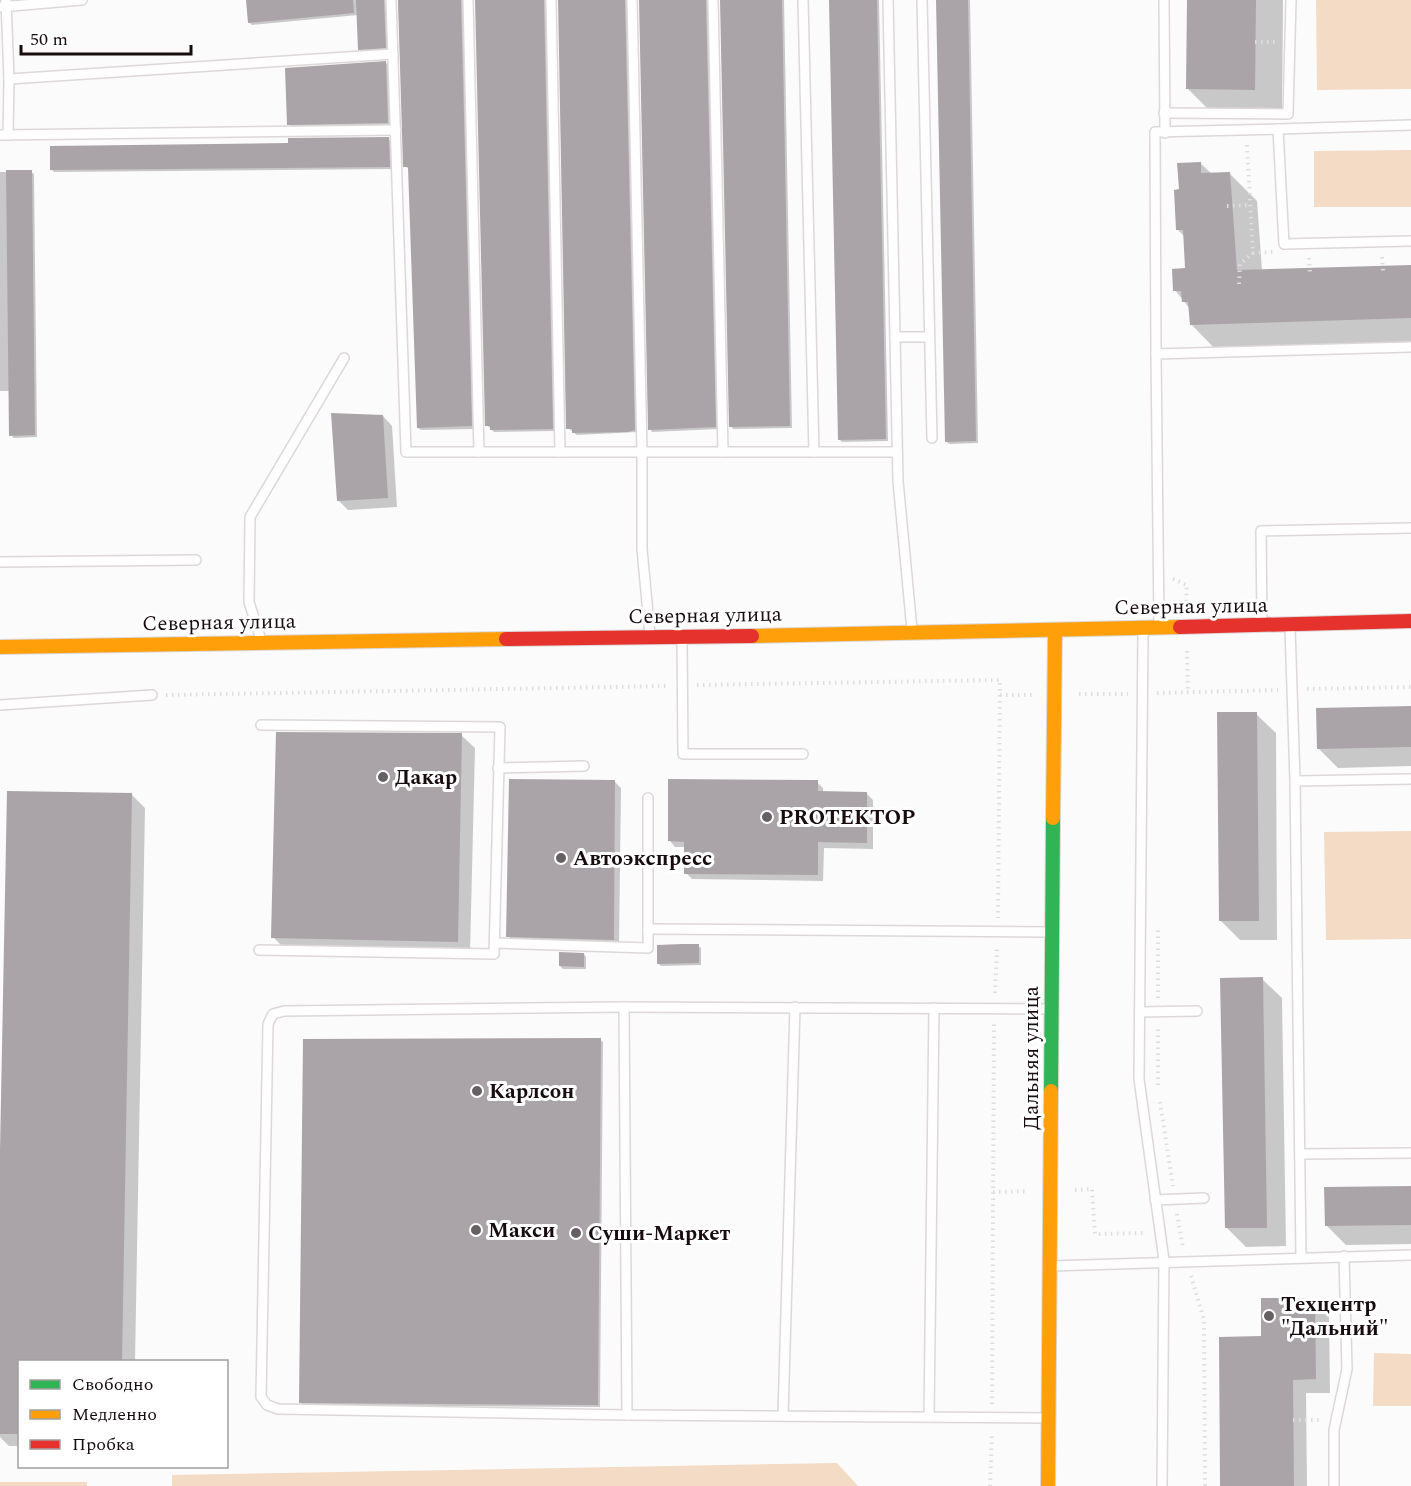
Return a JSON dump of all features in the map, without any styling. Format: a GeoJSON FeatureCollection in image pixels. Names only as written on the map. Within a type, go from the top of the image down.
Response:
{"type":"FeatureCollection","features":[{"type":"Feature","properties":{"kind":"street","name":"Северная улица"},"geometry":{"type":"LineString","coordinates":[[0,647],[912,633],[1411,621]]}},
{"type":"Feature","properties":{"kind":"street","name":"Дальняя улица"},"geometry":{"type":"LineString","coordinates":[[1048,1486],[1055,630]]}},
{"type":"Feature","properties":{"kind":"lane"},"geometry":{"type":"LineString","coordinates":[[82,0],[5,4],[9,79],[4,135],[396,130]]}},
{"type":"Feature","properties":{"kind":"lane"},"geometry":{"type":"LineString","coordinates":[[391,0],[406,452],[897,452]]}},
{"type":"Feature","properties":{"kind":"lane"},"geometry":{"type":"LineString","coordinates":[[468,0],[479,452]]}},
{"type":"Feature","properties":{"kind":"lane"},"geometry":{"type":"LineString","coordinates":[[551,0],[560,452]]}},
{"type":"Feature","properties":{"kind":"lane"},"geometry":{"type":"LineString","coordinates":[[632,0],[642,549],[650,637]]}},
{"type":"Feature","properties":{"kind":"lane"},"geometry":{"type":"LineString","coordinates":[[712,0],[723,452]]}},
{"type":"Feature","properties":{"kind":"lane"},"geometry":{"type":"LineString","coordinates":[[803,0],[814,452]]}},
{"type":"Feature","properties":{"kind":"lane"},"geometry":{"type":"LineString","coordinates":[[888,0],[897,452],[912,633]]}},
{"type":"Feature","properties":{"kind":"lane"},"geometry":{"type":"LineString","coordinates":[[922,0],[932,438]]}},
{"type":"Feature","properties":{"kind":"lane"},"geometry":{"type":"LineString","coordinates":[[1164,0],[1164,133]]}},
{"type":"Feature","properties":{"kind":"lane"},"geometry":{"type":"LineString","coordinates":[[1164,113],[1288,114],[1291,0]]}},
{"type":"Feature","properties":{"kind":"lane"},"geometry":{"type":"LineString","coordinates":[[9,79],[393,54]]}},
{"type":"Feature","properties":{"kind":"lane"},"geometry":{"type":"LineString","coordinates":[[1160,627],[1155,132],[1411,125]]}},
{"type":"Feature","properties":{"kind":"lane"},"geometry":{"type":"LineString","coordinates":[[1278,129],[1284,244],[1411,241]]}},
{"type":"Feature","properties":{"kind":"lane"},"geometry":{"type":"LineString","coordinates":[[895,337],[929,337]]}},
{"type":"Feature","properties":{"kind":"lane"},"geometry":{"type":"LineString","coordinates":[[1156,354],[1411,347]]}},
{"type":"Feature","properties":{"kind":"lane"},"geometry":{"type":"LineString","coordinates":[[262,642],[249,602],[250,517],[344,358]]}},
{"type":"Feature","properties":{"kind":"lane"},"geometry":{"type":"LineString","coordinates":[[1262,625],[1261,531],[1411,528]]}},
{"type":"Feature","properties":{"kind":"lane"},"geometry":{"type":"LineString","coordinates":[[0,562],[196,560]]}},
{"type":"Feature","properties":{"kind":"lane"},"geometry":{"type":"LineString","coordinates":[[1290,624],[1295,781],[1301,1257]]}},
{"type":"Feature","properties":{"kind":"lane"},"geometry":{"type":"LineString","coordinates":[[1143,627],[1139,1079],[1164,1260],[1162,1486]]}},
{"type":"Feature","properties":{"kind":"lane"},"geometry":{"type":"LineString","coordinates":[[682,636],[683,754],[803,754]]}},
{"type":"Feature","properties":{"kind":"lane"},"geometry":{"type":"LineString","coordinates":[[0,705],[152,695]]}},
{"type":"Feature","properties":{"kind":"lane"},"geometry":{"type":"LineString","coordinates":[[258,950],[494,954],[500,727],[261,725]]}},
{"type":"Feature","properties":{"kind":"lane"},"geometry":{"type":"LineString","coordinates":[[498,768],[584,766]]}},
{"type":"Feature","properties":{"kind":"lane"},"geometry":{"type":"LineString","coordinates":[[1295,781],[1411,779]]}},
{"type":"Feature","properties":{"kind":"lane"},"geometry":{"type":"LineString","coordinates":[[496,943],[648,948],[648,798]]}},
{"type":"Feature","properties":{"kind":"lane"},"geometry":{"type":"LineString","coordinates":[[648,929],[1053,932]]}},
{"type":"Feature","properties":{"kind":"lane"},"geometry":{"type":"LineString","coordinates":[[1048,1418],[627,1415],[278,1409],[267,1405],[261,1397],[268,1024],[273,1014],[284,1011],[624,1006],[1053,1009]]}},
{"type":"Feature","properties":{"kind":"lane"},"geometry":{"type":"LineString","coordinates":[[624,1006],[627,1415]]}},
{"type":"Feature","properties":{"kind":"lane"},"geometry":{"type":"LineString","coordinates":[[783,1415],[795,1007]]}},
{"type":"Feature","properties":{"kind":"lane"},"geometry":{"type":"LineString","coordinates":[[929,1417],[934,1008]]}},
{"type":"Feature","properties":{"kind":"lane"},"geometry":{"type":"LineString","coordinates":[[1140,1012],[1197,1011]]}},
{"type":"Feature","properties":{"kind":"lane"},"geometry":{"type":"LineString","coordinates":[[1301,1154],[1411,1153]]}},
{"type":"Feature","properties":{"kind":"lane"},"geometry":{"type":"LineString","coordinates":[[1155,1200],[1204,1198]]}},
{"type":"Feature","properties":{"kind":"lane"},"geometry":{"type":"LineString","coordinates":[[1049,1266],[1164,1260],[1411,1255]]}},
{"type":"Feature","properties":{"kind":"lane"},"geometry":{"type":"LineString","coordinates":[[1334,1486],[1334,1430],[1347,1369],[1344,1256]]}},
{"type":"Feature","properties":{"kind":"path"},"geometry":{"type":"LineString","coordinates":[[1256,42],[1278,42]]}},
{"type":"Feature","properties":{"kind":"path"},"geometry":{"type":"LineString","coordinates":[[1227,206],[1250,205]]}},
{"type":"Feature","properties":{"kind":"path"},"geometry":{"type":"LineString","coordinates":[[1382,250],[1383,272]]}},
{"type":"Feature","properties":{"kind":"path"},"geometry":{"type":"LineString","coordinates":[[1309,252],[1310,273]]}},
{"type":"Feature","properties":{"kind":"path"},"geometry":{"type":"LineString","coordinates":[[1239,284],[1240,264],[1253,253]]}},
{"type":"Feature","properties":{"kind":"path"},"geometry":{"type":"LineString","coordinates":[[152,695],[1000,680],[998,932],[994,1008],[990,1486]]}},
{"type":"Feature","properties":{"kind":"path"},"geometry":{"type":"LineString","coordinates":[[1000,695],[1411,687]]}},
{"type":"Feature","properties":{"kind":"path"},"geometry":{"type":"LineString","coordinates":[[993,1192],[1092,1189],[1095,1234],[1159,1233]]}},
{"type":"Feature","properties":{"kind":"path"},"geometry":{"type":"LineString","coordinates":[[1204,1320],[1205,1486]]}},
{"type":"Feature","properties":{"kind":"path"},"geometry":{"type":"LineString","coordinates":[[1293,1420],[1322,1420]]}},
{"type":"Feature","properties":{"kind":"shaded area"},"geometry":{"type":"Polygon","coordinates":[[[1316,0],[1411,0],[1411,89],[1317,90],[1316,0]]]}},
{"type":"Feature","properties":{"kind":"shaded area"},"geometry":{"type":"Polygon","coordinates":[[[1411,150],[1411,207],[1314,207],[1314,151],[1411,150]]]}},
{"type":"Feature","properties":{"kind":"shaded area"},"geometry":{"type":"Polygon","coordinates":[[[1411,831],[1411,939],[1326,940],[1324,832],[1411,831]]]}},
{"type":"Feature","properties":{"kind":"shaded area"},"geometry":{"type":"Polygon","coordinates":[[[1374,1353],[1411,1354],[1411,1406],[1373,1406],[1374,1353]]]}},
{"type":"Feature","properties":{"kind":"shaded area"},"geometry":{"type":"Polygon","coordinates":[[[837,1463],[858,1486],[172,1486],[172,1475],[837,1463]]]}},
{"type":"Feature","properties":{"kind":"shaded area"},"geometry":{"type":"Polygon","coordinates":[[[0,1482],[87,1482],[87,1486],[0,1486],[0,1482]]]}},
{"type":"Feature","properties":{"kind":"building"},"geometry":{"type":"Polygon","coordinates":[[[246,0],[353,0],[354,13],[248,23],[246,0]]]}},
{"type":"Feature","properties":{"kind":"building"},"geometry":{"type":"Polygon","coordinates":[[[356,0],[384,0],[386,48],[358,50],[356,0]]]}},
{"type":"Feature","properties":{"kind":"building"},"geometry":{"type":"Polygon","coordinates":[[[398,0],[461,0],[472,426],[417,428],[408,167],[403,167],[398,0]]]}},
{"type":"Feature","properties":{"kind":"building"},"geometry":{"type":"Polygon","coordinates":[[[475,0],[544,0],[553,429],[490,430],[490,426],[485,426],[475,0]]]}},
{"type":"Feature","properties":{"kind":"building"},"geometry":{"type":"Polygon","coordinates":[[[558,0],[625,0],[635,430],[628,432],[572,433],[572,429],[566,429],[558,0]]]}},
{"type":"Feature","properties":{"kind":"building"},"geometry":{"type":"Polygon","coordinates":[[[639,0],[706,0],[716,427],[648,430],[639,0]]]}},
{"type":"Feature","properties":{"kind":"building"},"geometry":{"type":"Polygon","coordinates":[[[720,0],[782,0],[790,426],[729,427],[720,0]]]}},
{"type":"Feature","properties":{"kind":"building"},"geometry":{"type":"Polygon","coordinates":[[[829,0],[877,0],[886,439],[838,440],[829,0]]]}},
{"type":"Feature","properties":{"kind":"building"},"geometry":{"type":"Polygon","coordinates":[[[936,0],[968,0],[976,441],[945,442],[936,0]]]}},
{"type":"Feature","properties":{"kind":"building"},"geometry":{"type":"Polygon","coordinates":[[[1187,0],[1256,0],[1255,90],[1186,89],[1187,0]]]}},
{"type":"Feature","properties":{"kind":"building"},"geometry":{"type":"Polygon","coordinates":[[[386,61],[388,123],[287,125],[285,68],[386,61]]]}},
{"type":"Feature","properties":{"kind":"building"},"geometry":{"type":"Polygon","coordinates":[[[389,137],[390,167],[50,170],[50,146],[288,143],[288,138],[389,137]]]}},
{"type":"Feature","properties":{"kind":"building"},"geometry":{"type":"Polygon","coordinates":[[[1201,162],[1201,173],[1230,172],[1237,270],[1411,265],[1411,318],[1190,325],[1188,302],[1182,302],[1181,291],[1173,291],[1172,269],[1185,268],[1183,230],[1176,230],[1174,190],[1179,189],[1177,163],[1201,162]]]}},
{"type":"Feature","properties":{"kind":"building"},"geometry":{"type":"Polygon","coordinates":[[[6,170],[32,170],[35,435],[9,436],[6,170]]]}},
{"type":"Feature","properties":{"kind":"building"},"geometry":{"type":"Polygon","coordinates":[[[331,413],[383,415],[388,498],[337,501],[331,413]]]}},
{"type":"Feature","properties":{"kind":"building"},"geometry":{"type":"Polygon","coordinates":[[[1411,706],[1411,747],[1317,749],[1316,708],[1411,706]]]}},
{"type":"Feature","properties":{"kind":"building"},"geometry":{"type":"Polygon","coordinates":[[[1217,712],[1257,712],[1259,921],[1219,921],[1217,712]]]}},
{"type":"Feature","properties":{"kind":"building"},"geometry":{"type":"Polygon","coordinates":[[[276,732],[462,733],[458,942],[271,938],[276,732]]]}},
{"type":"Feature","properties":{"kind":"building","name":"Автоэкспресс"},"geometry":{"type":"Polygon","coordinates":[[[509,779],[615,780],[614,940],[506,937],[509,779]]]}},
{"type":"Feature","properties":{"kind":"building","name":"PROТЕКТОР"},"geometry":{"type":"Polygon","coordinates":[[[668,779],[818,780],[818,791],[867,792],[867,843],[818,842],[818,875],[684,874],[684,842],[668,841],[668,779]]]}},
{"type":"Feature","properties":{"kind":"building"},"geometry":{"type":"Polygon","coordinates":[[[7,791],[132,793],[122,1360],[18,1360],[18,1434],[0,1434],[0,1150],[7,791]]]}},
{"type":"Feature","properties":{"kind":"building"},"geometry":{"type":"Polygon","coordinates":[[[699,944],[699,963],[657,964],[657,945],[699,944]]]}},
{"type":"Feature","properties":{"kind":"building"},"geometry":{"type":"Polygon","coordinates":[[[559,952],[584,953],[584,967],[559,966],[559,952]]]}},
{"type":"Feature","properties":{"kind":"building"},"geometry":{"type":"Polygon","coordinates":[[[1263,977],[1267,1228],[1225,1228],[1220,978],[1263,977]]]}},
{"type":"Feature","properties":{"kind":"building"},"geometry":{"type":"Polygon","coordinates":[[[601,1038],[598,1405],[299,1403],[303,1039],[601,1038]]]}},
{"type":"Feature","properties":{"kind":"building"},"geometry":{"type":"Polygon","coordinates":[[[1411,1186],[1411,1225],[1325,1226],[1324,1187],[1411,1186]]]}},
{"type":"Feature","properties":{"kind":"building"},"geometry":{"type":"Polygon","coordinates":[[[1261,1298],[1315,1298],[1316,1379],[1293,1380],[1294,1486],[1220,1486],[1219,1337],[1261,1336],[1261,1298]]]}},
{"type":"Feature","properties":{"kind":"traffic: fast"},"geometry":{"type":"LineString","coordinates":[[1051,1091],[1053,818]]}},
{"type":"Feature","properties":{"kind":"traffic: slow"},"geometry":{"type":"LineString","coordinates":[[752,636],[1180,627]]}},
{"type":"Feature","properties":{"kind":"traffic: slow"},"geometry":{"type":"LineString","coordinates":[[1053,818],[1055,631]]}},
{"type":"Feature","properties":{"kind":"traffic: slow"},"geometry":{"type":"LineString","coordinates":[[0,647],[506,639]]}},
{"type":"Feature","properties":{"kind":"traffic: slow"},"geometry":{"type":"LineString","coordinates":[[1048,1486],[1051,1091]]}},
{"type":"Feature","properties":{"kind":"traffic: jam"},"geometry":{"type":"LineString","coordinates":[[1180,627],[1411,621]]}},
{"type":"Feature","properties":{"kind":"traffic: jam"},"geometry":{"type":"LineString","coordinates":[[506,639],[752,636]]}},
{"type":"Feature","properties":{"kind":"place","name":"Дакар"},"geometry":{"type":"Point","coordinates":[383,777]}},
{"type":"Feature","properties":{"kind":"place","name":"PROТЕКТОР"},"geometry":{"type":"Point","coordinates":[767,817]}},
{"type":"Feature","properties":{"kind":"place","name":"Автоэкспресс"},"geometry":{"type":"Point","coordinates":[561,858]}},
{"type":"Feature","properties":{"kind":"place","name":"Карлсон"},"geometry":{"type":"Point","coordinates":[477,1091]}},
{"type":"Feature","properties":{"kind":"place","name":"Макси"},"geometry":{"type":"Point","coordinates":[476,1230]}},
{"type":"Feature","properties":{"kind":"place","name":"Суши-Маркет"},"geometry":{"type":"Point","coordinates":[576,1233]}},
{"type":"Feature","properties":{"kind":"place","name":"Техцентр \"Дальний\""},"geometry":{"type":"Point","coordinates":[1269,1316]}}]}
